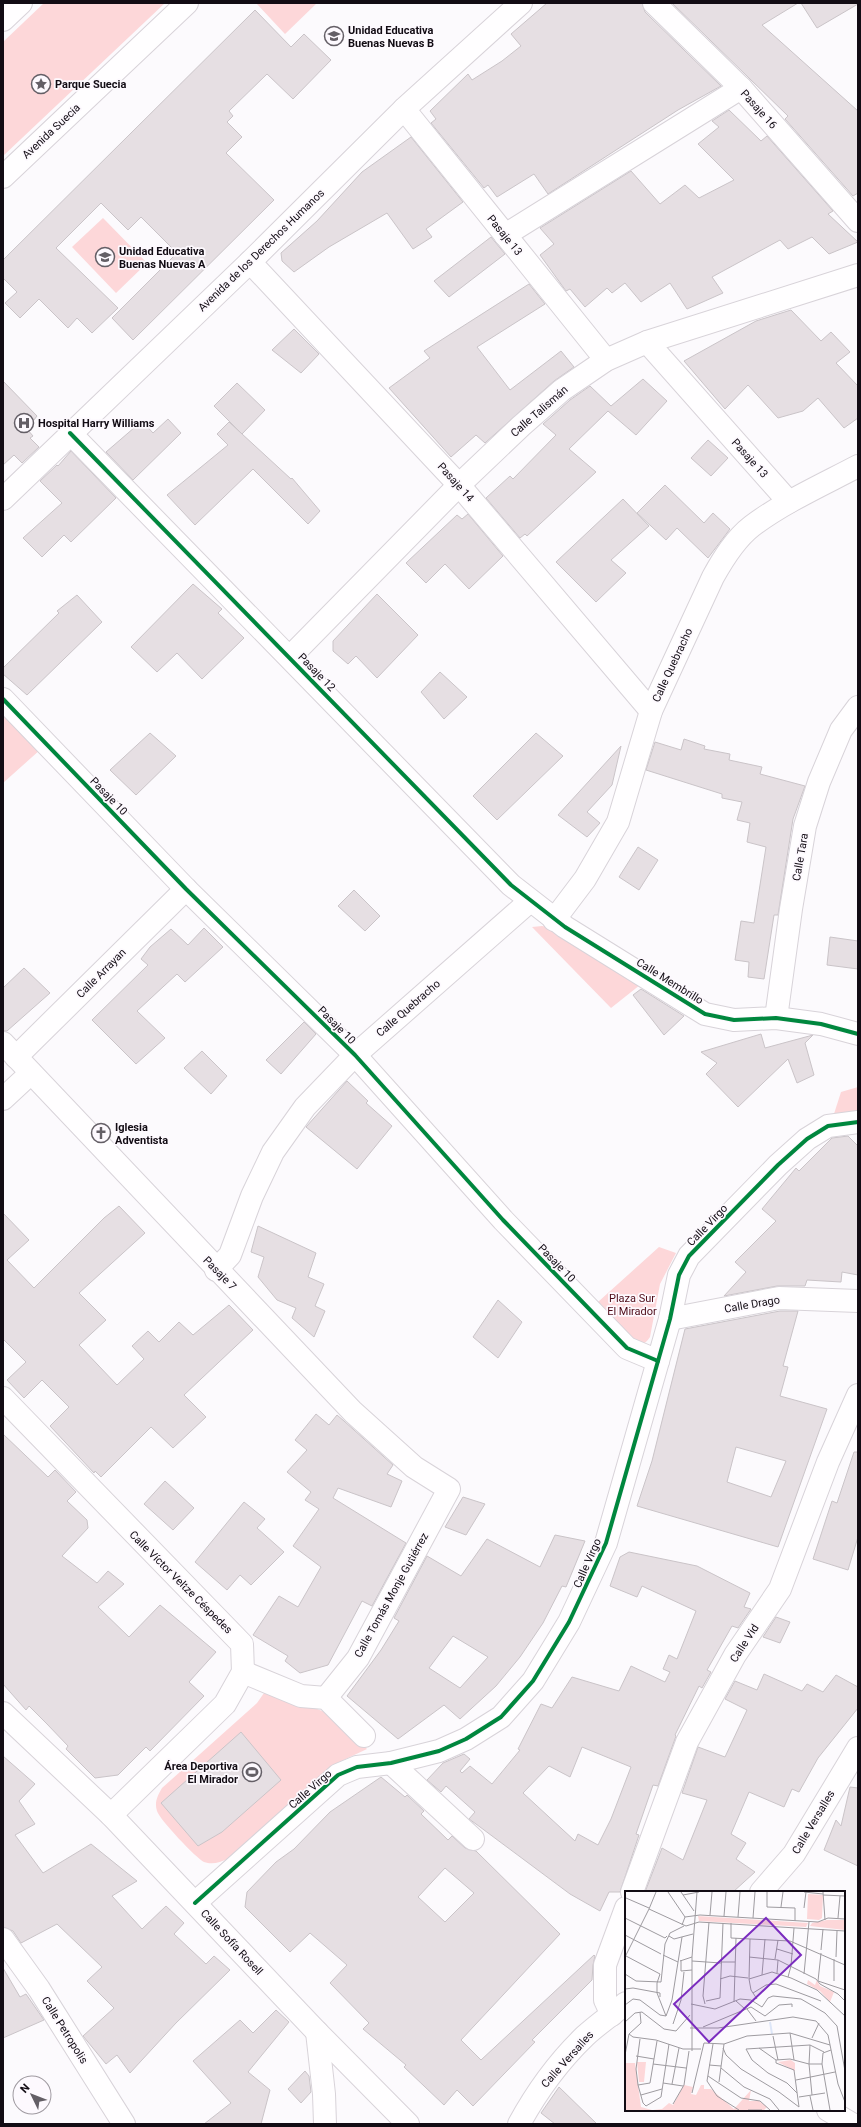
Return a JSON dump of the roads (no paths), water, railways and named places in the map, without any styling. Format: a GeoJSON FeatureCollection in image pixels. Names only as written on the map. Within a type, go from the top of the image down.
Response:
{"type":"FeatureCollection","features":[{"type":"Feature","properties":{"kind":"street"},"geometry":{"type":"LineString","coordinates":[[3,20],[21,3]]}},
{"type":"Feature","properties":{"kind":"street","name":"Avenida Suecia"},"geometry":{"type":"LineString","coordinates":[[3,177],[187,3]]}},
{"type":"Feature","properties":{"kind":"street","name":"Avenida de los Derechos Humanos"},"geometry":{"type":"LineString","coordinates":[[3,499],[70,433],[250,262],[404,109],[521,3]]}},
{"type":"Feature","properties":{"kind":"street","name":"Pasaje 16"},"geometry":{"type":"LineString","coordinates":[[654,3],[741,88],[858,221]]}},
{"type":"Feature","properties":{"kind":"street"},"geometry":{"type":"LineString","coordinates":[[505,235],[741,88]]}},
{"type":"Feature","properties":{"kind":"street","name":"Pasaje 13"},"geometry":{"type":"LineString","coordinates":[[404,109],[606,360]]}},
{"type":"Feature","properties":{"kind":"street","name":"Pasaje 14"},"geometry":{"type":"LineString","coordinates":[[250,262],[459,485],[651,711]]}},
{"type":"Feature","properties":{"kind":"street","name":"Calle Talismán"},"geometry":{"type":"LineString","coordinates":[[290,656],[459,485],[521,426],[562,390],[606,360],[646,342],[858,276]]}},
{"type":"Feature","properties":{"kind":"street","name":"Pasaje 13"},"geometry":{"type":"LineString","coordinates":[[646,342],[789,502]]}},
{"type":"Feature","properties":{"kind":"street","name":"Pasaje 12"},"geometry":{"type":"LineString","coordinates":[[70,433],[290,656],[511,885],[554,920]]}},
{"type":"Feature","properties":{"kind":"street","name":"Calle Quebracho"},"geometry":{"type":"LineString","coordinates":[[554,920],[585,879],[618,822],[651,711],[713,577],[725,556],[751,527],[789,502],[858,466]]}},
{"type":"Feature","properties":{"kind":"street","name":"Pasaje 10"},"geometry":{"type":"LineString","coordinates":[[3,699],[186,889],[355,1055],[503,1220],[627,1348],[658,1361]]}},
{"type":"Feature","properties":{"kind":"street","name":"Calle Tara"},"geometry":{"type":"LineString","coordinates":[[776,1018],[791,909],[805,826],[819,782],[841,730],[858,707]]}},
{"type":"Feature","properties":{"kind":"street","name":"Calle Arrayan"},"geometry":{"type":"LineString","coordinates":[[10,1050],[186,889]]}},
{"type":"Feature","properties":{"kind":"street","name":"Calle Quebracho"},"geometry":{"type":"LineString","coordinates":[[216,1270],[230,1255],[252,1196],[273,1152],[305,1107],[355,1055],[530,901]]}},
{"type":"Feature","properties":{"kind":"street","name":"Calle Membrillo"},"geometry":{"type":"LineString","coordinates":[[554,920],[705,1014],[734,1020],[776,1018],[821,1024],[858,1034]]}},
{"type":"Feature","properties":{"kind":"street","name":"Pasaje 7"},"geometry":{"type":"LineString","coordinates":[[10,1050],[216,1270],[388,1446],[414,1467],[449,1489]]}},
{"type":"Feature","properties":{"kind":"street"},"geometry":{"type":"LineString","coordinates":[[3,1099],[31,1072]]}},
{"type":"Feature","properties":{"kind":"street","name":"Calle Virgo"},"geometry":{"type":"LineString","coordinates":[[195,1904],[338,1775],[357,1767],[391,1762],[439,1750],[466,1739],[501,1716],[533,1681],[570,1622],[606,1543],[670,1319],[679,1274],[689,1256],[712,1231],[807,1138],[828,1126],[858,1122]]}},
{"type":"Feature","properties":{"kind":"street","name":"Calle Drago"},"geometry":{"type":"LineString","coordinates":[[670,1319],[779,1298],[858,1301]]}},
{"type":"Feature","properties":{"kind":"street","name":"Calle Vid"},"geometry":{"type":"LineString","coordinates":[[632,1891],[687,1742],[735,1655],[780,1588],[828,1462],[858,1395]]}},
{"type":"Feature","properties":{"kind":"street","name":"Calle Víctor Veltze Céspedes"},"geometry":{"type":"LineString","coordinates":[[3,1398],[242,1644],[243,1672]]}},
{"type":"Feature","properties":{"kind":"street","name":"Calle Tomás Monje Gutiérrez"},"geometry":{"type":"LineString","coordinates":[[326,1698],[358,1658],[449,1489]]}},
{"type":"Feature","properties":{"kind":"street"},"geometry":{"type":"LineString","coordinates":[[111,1815],[225,1704],[243,1672],[301,1696],[326,1698],[364,1736]]}},
{"type":"Feature","properties":{"kind":"street","name":"Calle Sofía Rosell"},"geometry":{"type":"LineString","coordinates":[[3,1713],[111,1815],[317,2032],[408,2124]]}},
{"type":"Feature","properties":{"kind":"street","name":"Calle Versalles"},"geometry":{"type":"LineString","coordinates":[[761,1891],[794,1854],[858,1748]]}},
{"type":"Feature","properties":{"kind":"street"},"geometry":{"type":"LineString","coordinates":[[391,1762],[473,1839]]}},
{"type":"Feature","properties":{"kind":"street"},"geometry":{"type":"LineString","coordinates":[[619,2009],[605,2000],[605,1965],[625,1911]]}},
{"type":"Feature","properties":{"kind":"street","name":"Calle Petropolis"},"geometry":{"type":"LineString","coordinates":[[3,1939],[39,1990],[124,2124]]}},
{"type":"Feature","properties":{"kind":"street","name":"Calle Versalles"},"geometry":{"type":"LineString","coordinates":[[519,2124],[534,2097],[552,2072],[586,2035],[619,2009]]}},
{"type":"Feature","properties":{"kind":"street"},"geometry":{"type":"LineString","coordinates":[[317,2032],[324,2094],[325,2124]]}},
{"type":"Feature","properties":{"kind":"street"},"geometry":{"type":"LineString","coordinates":[[830,2111],[852,2124]]}},
{"type":"Feature","properties":{"kind":"place","name":"Unidad Educativa Buenas Nuevas B"},"geometry":{"type":"Point","coordinates":[334,36]}},
{"type":"Feature","properties":{"kind":"place","name":"Parque Suecia"},"geometry":{"type":"Point","coordinates":[41,84]}},
{"type":"Feature","properties":{"kind":"place","name":"Unidad Educativa Buenas Nuevas A"},"geometry":{"type":"Point","coordinates":[105,257]}},
{"type":"Feature","properties":{"kind":"place","name":"Hospital Harry Williams"},"geometry":{"type":"Point","coordinates":[24,423]}},
{"type":"Feature","properties":{"kind":"place","name":"Iglesia Adventista"},"geometry":{"type":"Point","coordinates":[101,1133]}},
{"type":"Feature","properties":{"kind":"place","name":"Área Deportiva El Mirador"},"geometry":{"type":"Point","coordinates":[252,1772]}},
{"type":"Feature","properties":{"kind":"park label","name":"Plaza Sur El Mirador"},"geometry":{"type":"Point","coordinates":[632,1304]}}]}
